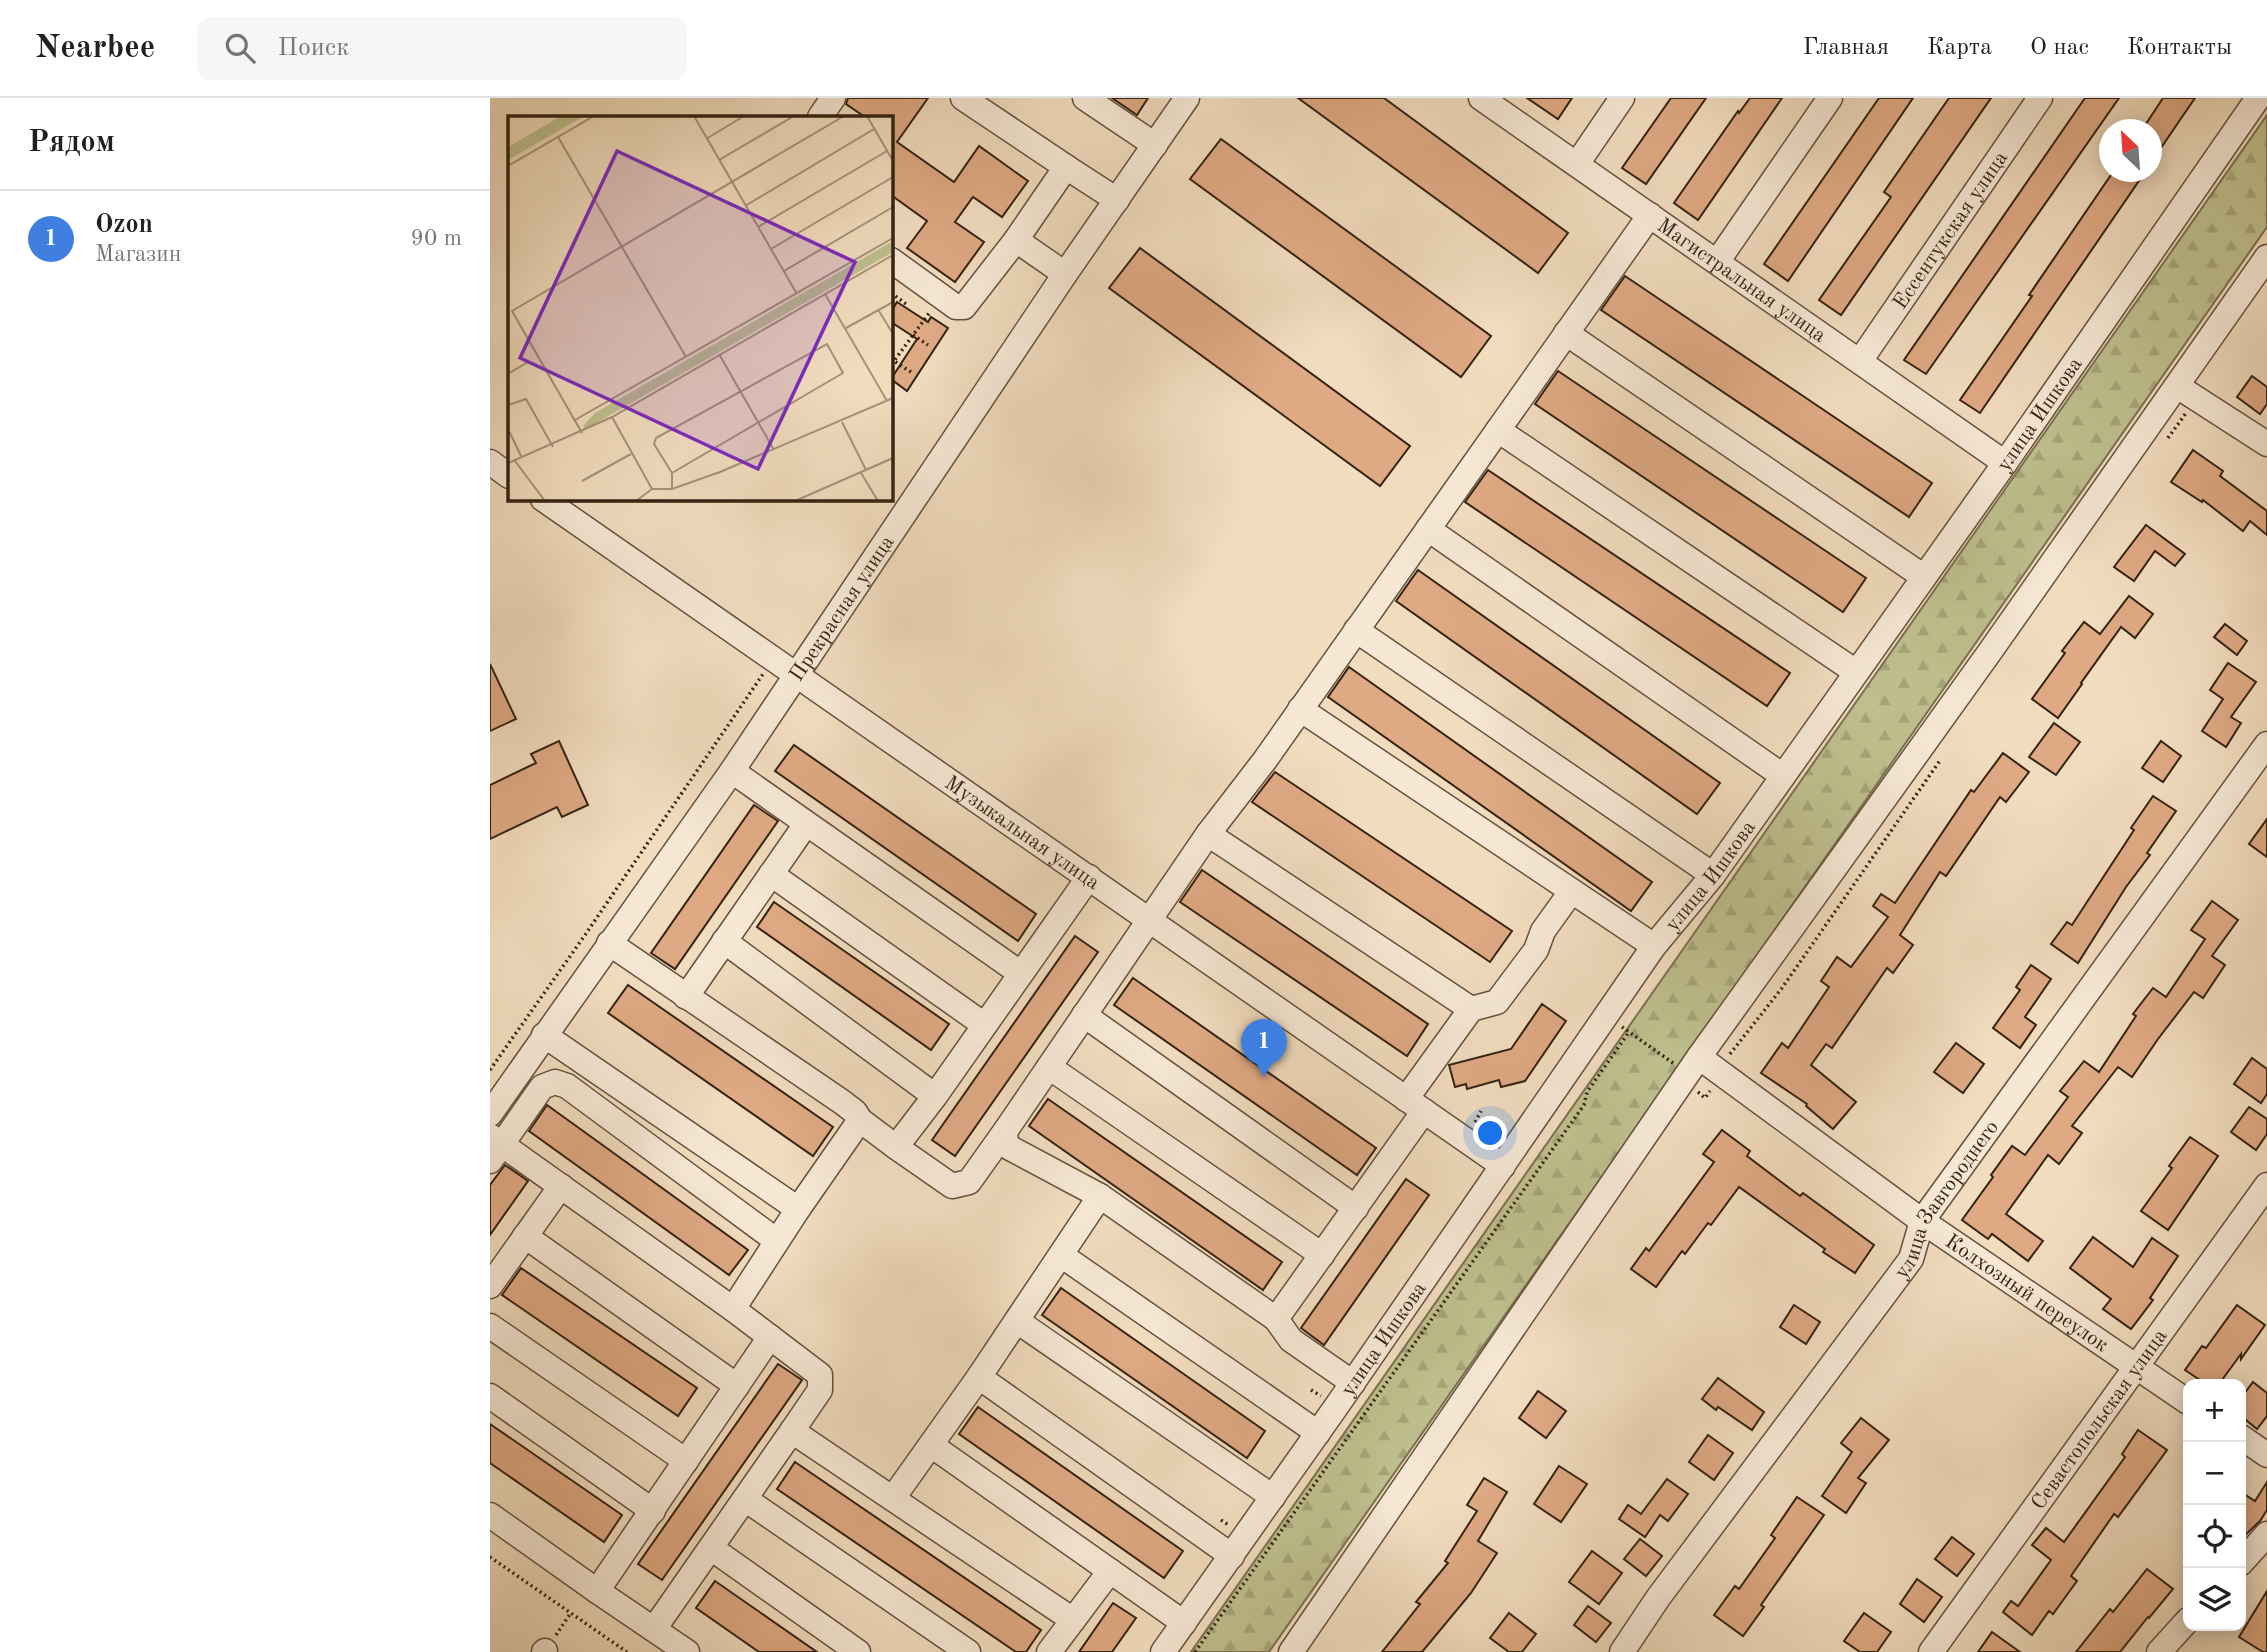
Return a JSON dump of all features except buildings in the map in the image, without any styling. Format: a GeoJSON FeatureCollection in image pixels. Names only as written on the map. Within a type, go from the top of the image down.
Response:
{"type":"FeatureCollection","features":[{"type":"Feature","properties":{"kind":"street"},"geometry":{"type":"LineString","coordinates":[[821,116],[834,98]]}},
{"type":"Feature","properties":{"kind":"street"},"geometry":{"type":"LineString","coordinates":[[963,98],[1117,200]]}},
{"type":"Feature","properties":{"kind":"street"},"geometry":{"type":"LineString","coordinates":[[1085,98],[1154,145]]}},
{"type":"Feature","properties":{"kind":"street","name":"Прекрасная улица"},"geometry":{"type":"LineString","coordinates":[[490,1114],[732,771],[1065,274],[1187,98]]}},
{"type":"Feature","properties":{"kind":"street","name":"Магистральная улица"},"geometry":{"type":"LineString","coordinates":[[1481,98],[2005,463]]}},
{"type":"Feature","properties":{"kind":"street"},"geometry":{"type":"LineString","coordinates":[[1577,164],[1622,98]]}},
{"type":"Feature","properties":{"kind":"street"},"geometry":{"type":"LineString","coordinates":[[1717,262],[1830,98]]}},
{"type":"Feature","properties":{"kind":"street","name":"Ессентукская улица"},"geometry":{"type":"LineString","coordinates":[[1860,361],[2040,98]]}},
{"type":"Feature","properties":{"kind":"street","name":"улица Ишкова"},"geometry":{"type":"LineString","coordinates":[[1163,1652],[1233,1556],[1654,946],[1713,875],[2005,463],[2258,98]]}},
{"type":"Feature","properties":{"kind":"street"},"geometry":{"type":"LineString","coordinates":[[892,261],[956,307],[964,307],[1016,240],[1066,167]]}},
{"type":"Feature","properties":{"kind":"street"},"geometry":{"type":"LineString","coordinates":[[609,943],[842,1102],[855,1112],[860,1120],[952,1186],[969,1182],[1208,834],[1265,760],[1650,215]]}},
{"type":"Feature","properties":{"kind":"street"},"geometry":{"type":"LineString","coordinates":[[1016,240],[1065,274]]}},
{"type":"Feature","properties":{"kind":"street"},"geometry":{"type":"LineString","coordinates":[[1291,1652],[1691,1063],[2187,392],[2267,257]]}},
{"type":"Feature","properties":{"kind":"street"},"geometry":{"type":"LineString","coordinates":[[1566,333],[1924,577]]}},
{"type":"Feature","properties":{"kind":"street"},"geometry":{"type":"LineString","coordinates":[[2187,392],[2267,444]]}},
{"type":"Feature","properties":{"kind":"street"},"geometry":{"type":"LineString","coordinates":[[1498,430],[1856,672]]}},
{"type":"Feature","properties":{"kind":"street"},"geometry":{"type":"LineString","coordinates":[[490,462],[508,474]]}},
{"type":"Feature","properties":{"kind":"street","name":"Музыкальная улица"},"geometry":{"type":"LineString","coordinates":[[544,500],[1503,1166]]}},
{"type":"Feature","properties":{"kind":"street"},"geometry":{"type":"LineString","coordinates":[[1428,529],[1783,776]]}},
{"type":"Feature","properties":{"kind":"street"},"geometry":{"type":"LineString","coordinates":[[1356,631],[1713,875]]}},
{"type":"Feature","properties":{"kind":"street"},"geometry":{"type":"LineString","coordinates":[[1300,709],[1654,946]]}},
{"type":"Feature","properties":{"kind":"street","name":"улица Завгороднего"},"geometry":{"type":"LineString","coordinates":[[1622,1652],[1658,1598],[1911,1259],[1922,1221],[2267,744]]}},
{"type":"Feature","properties":{"kind":"street"},"geometry":{"type":"LineString","coordinates":[[732,771],[1020,973]]}},
{"type":"Feature","properties":{"kind":"street"},"geometry":{"type":"LineString","coordinates":[[685,997],[806,824]]}},
{"type":"Feature","properties":{"kind":"street"},"geometry":{"type":"LineString","coordinates":[[1208,834],[1471,1009]]}},
{"type":"Feature","properties":{"kind":"street"},"geometry":{"type":"LineString","coordinates":[[771,874],[983,1024]]}},
{"type":"Feature","properties":{"kind":"street"},"geometry":{"type":"LineString","coordinates":[[896,1147],[935,1096],[1088,877]]}},
{"type":"Feature","properties":{"kind":"street"},"geometry":{"type":"LineString","coordinates":[[1276,1319],[1356,1208],[1471,1009],[1497,1002],[1536,950],[1543,931],[1571,892]]}},
{"type":"Feature","properties":{"kind":"street"},"geometry":{"type":"LineString","coordinates":[[724,941],[935,1096]]}},
{"type":"Feature","properties":{"kind":"street"},"geometry":{"type":"LineString","coordinates":[[1084,1015],[1356,1208]]}},
{"type":"Feature","properties":{"kind":"street"},"geometry":{"type":"LineString","coordinates":[[544,1035],[798,1209]]}},
{"type":"Feature","properties":{"kind":"street","name":"Колхозный переулок"},"geometry":{"type":"LineString","coordinates":[[1691,1063],[1720,1072],[1922,1221],[2183,1399]]}},
{"type":"Feature","properties":{"kind":"street"},"geometry":{"type":"LineString","coordinates":[[1049,1067],[1322,1255]]}},
{"type":"Feature","properties":{"kind":"street"},"geometry":{"type":"LineString","coordinates":[[654,1629],[820,1390],[820,1375],[561,1186],[494,1147],[542,1087],[555,1082],[567,1086],[777,1241]]}},
{"type":"Feature","properties":{"kind":"street"},"geometry":{"type":"LineString","coordinates":[[733,1309],[860,1120]]}},
{"type":"Feature","properties":{"kind":"street"},"geometry":{"type":"LineString","coordinates":[[1006,1130],[1005,1140],[1010,1148],[1100,1196],[1276,1319],[1291,1340],[1353,1383]]}},
{"type":"Feature","properties":{"kind":"street","name":"Севастопольская улица"},"geometry":{"type":"LineString","coordinates":[[1931,1652],[2267,1185]]}},
{"type":"Feature","properties":{"kind":"street"},"geometry":{"type":"LineString","coordinates":[[490,1286],[561,1186]]}},
{"type":"Feature","properties":{"kind":"street"},"geometry":{"type":"LineString","coordinates":[[894,1498],[1100,1196]]}},
{"type":"Feature","properties":{"kind":"street"},"geometry":{"type":"LineString","coordinates":[[525,1236],[737,1386]]}},
{"type":"Feature","properties":{"kind":"street"},"geometry":{"type":"LineString","coordinates":[[1061,1255],[1318,1433]]}},
{"type":"Feature","properties":{"kind":"street"},"geometry":{"type":"LineString","coordinates":[[1017,1321],[1273,1497]]}},
{"type":"Feature","properties":{"kind":"street"},"geometry":{"type":"LineString","coordinates":[[490,1326],[686,1461]]}},
{"type":"Feature","properties":{"kind":"street"},"geometry":{"type":"LineString","coordinates":[[597,1591],[770,1337]]}},
{"type":"Feature","properties":{"kind":"street"},"geometry":{"type":"LineString","coordinates":[[979,1377],[1233,1556]]}},
{"type":"Feature","properties":{"kind":"street"},"geometry":{"type":"LineString","coordinates":[[490,1396],[653,1511]]}},
{"type":"Feature","properties":{"kind":"street"},"geometry":{"type":"LineString","coordinates":[[792,1432],[1073,1620]]}},
{"type":"Feature","properties":{"kind":"street"},"geometry":{"type":"LineString","coordinates":[[2246,1440],[2267,1455]]}},
{"type":"Feature","properties":{"kind":"street"},"geometry":{"type":"LineString","coordinates":[[931,1445],[1184,1623]]}},
{"type":"Feature","properties":{"kind":"street"},"geometry":{"type":"LineString","coordinates":[[745,1499],[968,1652]]}},
{"type":"Feature","properties":{"kind":"street"},"geometry":{"type":"LineString","coordinates":[[490,1515],[687,1652]]}},
{"type":"Feature","properties":{"kind":"street"},"geometry":{"type":"LineString","coordinates":[[2246,1557],[2267,1534]]}},
{"type":"Feature","properties":{"kind":"street"},"geometry":{"type":"LineString","coordinates":[[711,1548],[858,1652]]}},
{"type":"Feature","properties":{"kind":"street"},"geometry":{"type":"LineString","coordinates":[[1049,1652],[1110,1571]]}},
{"type":"Feature","properties":{"kind":"street"},"geometry":{"type":"LineString","coordinates":[[2159,1652],[2183,1626]]}},
{"type":"Feature","properties":{"kind":"path"},"geometry":{"type":"LineString","coordinates":[[892,294],[906,304]]}},
{"type":"Feature","properties":{"kind":"path"},"geometry":{"type":"LineString","coordinates":[[911,372],[894,361],[930,311]]}},
{"type":"Feature","properties":{"kind":"path"},"geometry":{"type":"LineString","coordinates":[[913,335],[928,345]]}},
{"type":"Feature","properties":{"kind":"path"},"geometry":{"type":"LineString","coordinates":[[2161,447],[2187,392]]}},
{"type":"Feature","properties":{"kind":"path"},"geometry":{"type":"LineString","coordinates":[[490,1070],[773,659]]}},
{"type":"Feature","properties":{"kind":"path"},"geometry":{"type":"LineString","coordinates":[[1692,1087],[1705,1098],[1716,1083],[1721,1064],[1782,988],[1941,759]]}},
{"type":"Feature","properties":{"kind":"path"},"geometry":{"type":"LineString","coordinates":[[1195,1652],[1584,1105],[1587,1092],[1629,1032],[1691,1063]]}},
{"type":"Feature","properties":{"kind":"path"},"geometry":{"type":"LineString","coordinates":[[490,1557],[626,1652]]}},
{"type":"Feature","properties":{"kind":"green space"},"geometry":{"type":"Polygon","coordinates":[[[2267,115],[2267,227],[1269,1652],[1191,1652],[2267,115]]]}},
{"type":"Feature","properties":{"kind":"place","name":"Ozon"},"geometry":{"type":"Point","coordinates":[1264,1077]}}]}
